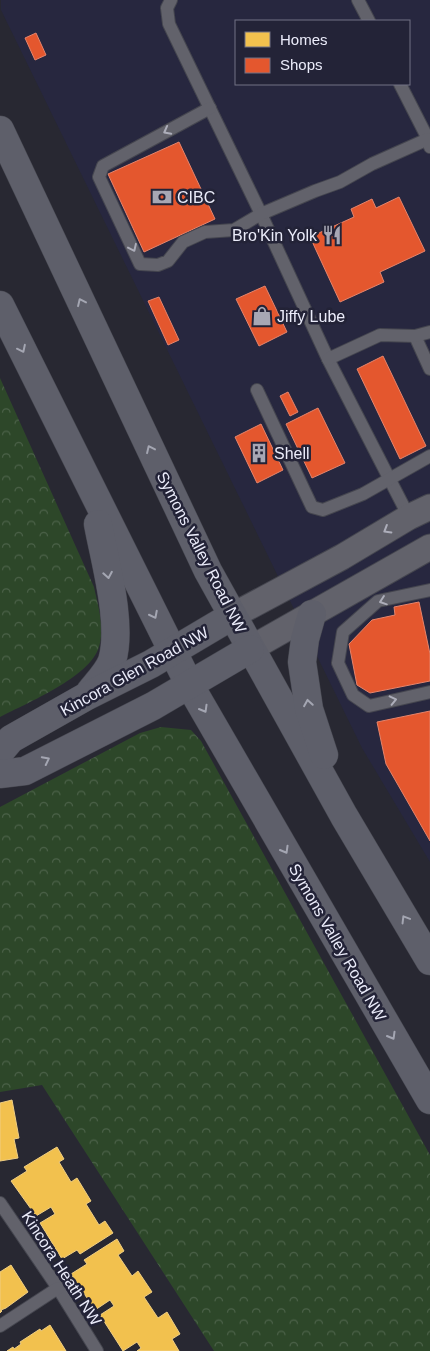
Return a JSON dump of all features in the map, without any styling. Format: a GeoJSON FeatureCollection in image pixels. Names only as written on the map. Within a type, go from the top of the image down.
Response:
{"type":"FeatureCollection","features":[{"type":"Feature","properties":{"kind":"main road","name":"Symons Valley Road NW"},"geometry":{"type":"LineString","coordinates":[[0,130],[208,571],[344,816],[430,961]]}},
{"type":"Feature","properties":{"kind":"main road","name":"Symons Valley Road NW"},"geometry":{"type":"LineString","coordinates":[[0,305],[189,684],[430,1100]]}},
{"type":"Feature","properties":{"kind":"main road"},"geometry":{"type":"LineString","coordinates":[[87,696],[111,663],[115,646],[116,618],[93,493]]}},
{"type":"Feature","properties":{"kind":"main road"},"geometry":{"type":"LineString","coordinates":[[312,614],[305,639],[302,662],[309,710],[344,816]]}},
{"type":"Feature","properties":{"kind":"main road","name":"Kincora Glen Road NW"},"geometry":{"type":"LineString","coordinates":[[0,752],[11,739],[87,696],[151,664],[232,616]]}},
{"type":"Feature","properties":{"kind":"main road"},"geometry":{"type":"LineString","coordinates":[[0,774],[26,771],[153,706],[250,649]]}},
{"type":"Feature","properties":{"kind":"street","name":"Kincora Glen Road NW"},"geometry":{"type":"LineString","coordinates":[[232,616],[342,557],[420,512]]}},
{"type":"Feature","properties":{"kind":"street"},"geometry":{"type":"LineString","coordinates":[[250,649],[430,547]]}},
{"type":"Feature","properties":{"kind":"lane"},"geometry":{"type":"LineString","coordinates":[[171,0],[167,8],[169,24],[261,214],[328,359],[388,480],[420,512]]}},
{"type":"Feature","properties":{"kind":"lane"},"geometry":{"type":"LineString","coordinates":[[358,0],[368,20]]}},
{"type":"Feature","properties":{"kind":"lane"},"geometry":{"type":"LineString","coordinates":[[210,108],[103,166],[99,177],[140,264],[158,265],[168,261],[183,242],[205,232],[234,230],[261,214],[315,190],[340,182],[372,164],[429,140],[401,85]]}},
{"type":"Feature","properties":{"kind":"lane"},"geometry":{"type":"LineString","coordinates":[[328,359],[380,334],[415,336],[430,332]]}},
{"type":"Feature","properties":{"kind":"lane"},"geometry":{"type":"LineString","coordinates":[[415,336],[430,369]]}},
{"type":"Feature","properties":{"kind":"lane"},"geometry":{"type":"LineString","coordinates":[[257,390],[312,507],[324,510],[363,494],[430,456]]}},
{"type":"Feature","properties":{"kind":"lane"},"geometry":{"type":"LineString","coordinates":[[430,590],[378,601],[342,632],[338,663],[353,695],[369,706],[430,692]]}},
{"type":"Feature","properties":{"kind":"lane","name":"Kincora Heath NW"},"geometry":{"type":"LineString","coordinates":[[0,1203],[58,1288],[97,1351]]}},
{"type":"Feature","properties":{"kind":"lane"},"geometry":{"type":"LineString","coordinates":[[0,1326],[58,1288]]}},
{"type":"Feature","properties":{"kind":"shaded area"},"geometry":{"type":"Polygon","coordinates":[[[1,0],[430,0],[430,862],[362,748],[1,10],[1,0]]]}},
{"type":"Feature","properties":{"kind":"green space"},"geometry":{"type":"Polygon","coordinates":[[[0,378],[94,587],[100,617],[101,639],[93,658],[84,669],[41,697],[0,717],[0,378]]]}},
{"type":"Feature","properties":{"kind":"green space"},"geometry":{"type":"Polygon","coordinates":[[[161,727],[191,730],[201,741],[430,1155],[430,1351],[214,1351],[42,1085],[0,1092],[0,807],[140,733],[161,727]]]}},
{"type":"Feature","properties":{"kind":"building: Homes"},"geometry":{"type":"Polygon","coordinates":[[[12,1100],[19,1138],[14,1139],[18,1158],[0,1161],[0,1103],[12,1100]]]}},
{"type":"Feature","properties":{"kind":"building: Homes"},"geometry":{"type":"Polygon","coordinates":[[[57,1147],[64,1159],[59,1162],[71,1182],[77,1178],[91,1201],[86,1204],[99,1225],[105,1221],[113,1233],[80,1254],[77,1250],[62,1259],[40,1223],[55,1214],[51,1207],[36,1216],[11,1181],[27,1171],[24,1167],[57,1147]]]}},
{"type":"Feature","properties":{"kind":"building: Homes"},"geometry":{"type":"Polygon","coordinates":[[[117,1239],[124,1251],[118,1255],[132,1276],[138,1271],[152,1292],[144,1297],[158,1318],[167,1312],[180,1334],[172,1339],[179,1351],[137,1351],[141,1348],[137,1342],[123,1351],[100,1315],[114,1306],[110,1300],[95,1310],[71,1274],[87,1264],[84,1260],[117,1239]]]}},
{"type":"Feature","properties":{"kind":"building: Homes"},"geometry":{"type":"Polygon","coordinates":[[[11,1265],[28,1292],[1,1310],[0,1313],[0,1272],[11,1265]]]}},
{"type":"Feature","properties":{"kind":"building: Homes"},"geometry":{"type":"Polygon","coordinates":[[[50,1325],[66,1351],[7,1351],[13,1347],[14,1349],[21,1344],[20,1342],[50,1325]]]}},
{"type":"Feature","properties":{"kind":"building: Shops"},"geometry":{"type":"Polygon","coordinates":[[[36,33],[46,55],[35,60],[25,38],[36,33]]]}},
{"type":"Feature","properties":{"kind":"building: Shops","name":"CIBC"},"geometry":{"type":"Polygon","coordinates":[[[179,142],[215,219],[144,252],[108,174],[179,142]]]}},
{"type":"Feature","properties":{"kind":"building: Shops"},"geometry":{"type":"Polygon","coordinates":[[[399,197],[425,251],[380,272],[384,282],[340,302],[310,237],[354,217],[351,209],[372,199],[376,208],[399,197]]]}},
{"type":"Feature","properties":{"kind":"building: Shops","name":"Jiffy Lube"},"geometry":{"type":"Polygon","coordinates":[[[265,286],[287,332],[259,346],[236,299],[265,286]]]}},
{"type":"Feature","properties":{"kind":"building: Shops"},"geometry":{"type":"Polygon","coordinates":[[[159,297],[179,340],[168,345],[148,301],[159,297]]]}},
{"type":"Feature","properties":{"kind":"building: Shops"},"geometry":{"type":"Polygon","coordinates":[[[383,356],[426,446],[400,459],[357,369],[383,356]]]}},
{"type":"Feature","properties":{"kind":"building: Shops"},"geometry":{"type":"Polygon","coordinates":[[[288,392],[298,412],[290,416],[280,396],[288,392]]]}},
{"type":"Feature","properties":{"kind":"building: Shops","name":"Shell"},"geometry":{"type":"Polygon","coordinates":[[[318,408],[345,463],[312,478],[286,424],[318,408]]]}},
{"type":"Feature","properties":{"kind":"building: Shops","name":"Shell"},"geometry":{"type":"Polygon","coordinates":[[[261,424],[283,470],[257,483],[235,437],[261,424]]]}},
{"type":"Feature","properties":{"kind":"building: Shops"},"geometry":{"type":"Polygon","coordinates":[[[419,602],[430,654],[430,681],[370,693],[357,685],[349,644],[372,620],[395,615],[394,607],[419,602]]]}},
{"type":"Feature","properties":{"kind":"building: Shops"},"geometry":{"type":"Polygon","coordinates":[[[430,711],[430,841],[386,764],[377,722],[430,711]]]}},
{"type":"Feature","properties":{"kind":"place","name":"CIBC"},"geometry":{"type":"Point","coordinates":[162,197]}},
{"type":"Feature","properties":{"kind":"place","name":"Bro'Kin Yolk"},"geometry":{"type":"Point","coordinates":[332,235]}},
{"type":"Feature","properties":{"kind":"place","name":"Jiffy Lube"},"geometry":{"type":"Point","coordinates":[262,316]}},
{"type":"Feature","properties":{"kind":"place","name":"Shell"},"geometry":{"type":"Point","coordinates":[259,453]}}]}
